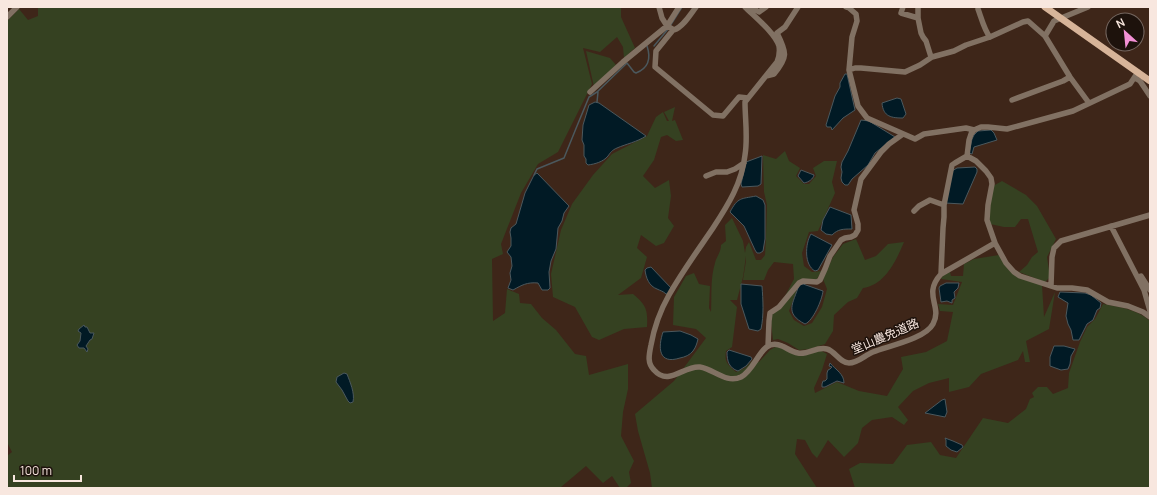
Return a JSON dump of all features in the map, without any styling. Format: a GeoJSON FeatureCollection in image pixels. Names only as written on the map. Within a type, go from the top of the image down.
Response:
{"type":"FeatureCollection","features":[{"type":"Feature","properties":{"kind":"main road"},"geometry":{"type":"LineString","coordinates":[[1045,7],[1136,75],[1150,81]]}},
{"type":"Feature","properties":{"kind":"street"},"geometry":{"type":"LineString","coordinates":[[7,17],[17,7]]}},
{"type":"Feature","properties":{"kind":"street"},"geometry":{"type":"LineString","coordinates":[[659,7],[662,18],[670,28],[676,30],[696,7]]}},
{"type":"Feature","properties":{"kind":"street"},"geometry":{"type":"LineString","coordinates":[[679,7],[670,28],[656,50],[655,67],[713,115],[723,116],[739,98],[746,100]]}},
{"type":"Feature","properties":{"kind":"street"},"geometry":{"type":"LineString","coordinates":[[745,7],[775,38],[779,47],[779,56],[777,62],[746,100],[746,144],[744,163],[737,187],[669,295],[657,320],[649,354],[650,366],[657,373],[668,377],[674,376],[690,367],[696,366],[731,379],[742,376],[751,369],[761,353],[768,346],[768,321],[770,313],[779,307],[799,283],[803,281],[817,282],[820,280],[830,256],[841,240],[855,235],[858,230],[858,224],[854,210],[861,179],[881,152],[903,134]]}},
{"type":"Feature","properties":{"kind":"street"},"geometry":{"type":"LineString","coordinates":[[751,7],[759,12],[766,7]]}},
{"type":"Feature","properties":{"kind":"street"},"geometry":{"type":"LineString","coordinates":[[766,76],[774,74],[783,63],[785,53],[784,47],[777,33],[785,27],[798,7]]}},
{"type":"Feature","properties":{"kind":"street"},"geometry":{"type":"LineString","coordinates":[[846,7],[856,14],[857,21],[852,37],[849,70],[858,106],[867,118],[915,139],[924,134],[966,128],[974,130],[982,127],[1007,129],[1073,111],[1130,84],[1136,75],[1150,96]]}},
{"type":"Feature","properties":{"kind":"street"},"geometry":{"type":"LineString","coordinates":[[903,7],[901,13],[918,18]]}},
{"type":"Feature","properties":{"kind":"street"},"geometry":{"type":"LineString","coordinates":[[918,7],[918,18],[931,57]]}},
{"type":"Feature","properties":{"kind":"street"},"geometry":{"type":"LineString","coordinates":[[1045,36],[1054,21],[1088,7]]}},
{"type":"Feature","properties":{"kind":"street"},"geometry":{"type":"LineString","coordinates":[[978,9],[987,35],[990,37]]}},
{"type":"Feature","properties":{"kind":"street"},"geometry":{"type":"LineString","coordinates":[[849,70],[861,68],[905,72],[920,65],[931,57],[954,51],[1028,21],[1045,36],[1070,77],[1089,103]]}},
{"type":"Feature","properties":{"kind":"street"},"geometry":{"type":"LineString","coordinates":[[590,92],[623,62],[670,28]]}},
{"type":"Feature","properties":{"kind":"street"},"geometry":{"type":"LineString","coordinates":[[1012,100],[1070,77]]}},
{"type":"Feature","properties":{"kind":"street"},"geometry":{"type":"LineString","coordinates":[[967,156],[969,140],[974,130]]}},
{"type":"Feature","properties":{"kind":"street"},"geometry":{"type":"LineString","coordinates":[[941,274],[944,205],[952,165],[967,156]]}},
{"type":"Feature","properties":{"kind":"street"},"geometry":{"type":"LineString","coordinates":[[967,156],[976,161],[991,178],[992,184],[987,220],[995,243],[1006,263],[1014,272],[1020,276],[1057,288],[1087,290],[1108,302],[1128,306],[1143,312],[1150,317]]}},
{"type":"Feature","properties":{"kind":"street"},"geometry":{"type":"LineString","coordinates":[[706,176],[716,172],[728,172],[736,169],[744,163]]}},
{"type":"Feature","properties":{"kind":"street"},"geometry":{"type":"LineString","coordinates":[[914,211],[924,202],[930,200],[944,205]]}},
{"type":"Feature","properties":{"kind":"street"},"geometry":{"type":"LineString","coordinates":[[1052,286],[1052,257],[1054,248],[1061,241],[1150,215]]}},
{"type":"Feature","properties":{"kind":"street"},"geometry":{"type":"LineString","coordinates":[[1111,226],[1138,276],[1150,311]]}},
{"type":"Feature","properties":{"kind":"street"},"geometry":{"type":"LineString","coordinates":[[941,274],[995,243]]}},
{"type":"Feature","properties":{"kind":"street","name":"堂山農免道路"},"geometry":{"type":"LineString","coordinates":[[768,346],[778,344],[798,353],[826,348],[845,362],[849,363],[857,361],[871,352],[901,342],[929,329],[935,315],[932,296],[933,285],[941,274]]}},
{"type":"Feature","properties":{"kind":"street"},"geometry":{"type":"LineString","coordinates":[[1138,276],[1141,276],[1150,290]]}},
{"type":"Feature","properties":{"kind":"green space"},"geometry":{"type":"Polygon","coordinates":[[[38,7],[621,7],[621,17],[635,48],[624,58],[623,47],[617,37],[600,52],[583,48],[592,84],[558,152],[538,164],[521,193],[501,244],[503,254],[492,259],[493,321],[505,313],[507,289],[519,294],[520,303],[531,304],[542,318],[556,330],[575,354],[586,356],[589,375],[628,364],[628,389],[623,412],[621,436],[634,461],[629,472],[631,483],[626,488],[620,488],[612,476],[603,483],[586,466],[561,487],[562,488],[7,488],[7,456],[12,452],[7,442],[7,21],[19,9],[28,20],[38,16],[38,7]]]}},
{"type":"Feature","properties":{"kind":"green space"},"geometry":{"type":"Polygon","coordinates":[[[586,51],[610,58],[616,65],[594,87],[586,51]]]}},
{"type":"Feature","properties":{"kind":"green space"},"geometry":{"type":"Polygon","coordinates":[[[675,107],[672,121],[675,120],[683,140],[676,141],[667,135],[661,137],[654,160],[643,176],[655,188],[669,180],[671,196],[668,218],[674,226],[664,243],[656,246],[641,235],[637,248],[647,257],[641,278],[618,295],[633,294],[641,301],[647,316],[647,327],[624,329],[599,340],[592,337],[575,307],[553,297],[551,274],[561,230],[572,204],[593,175],[612,154],[647,136],[656,117],[663,112],[667,121],[669,121],[664,112],[675,107]]]}},
{"type":"Feature","properties":{"kind":"green space"},"geometry":{"type":"Polygon","coordinates":[[[785,151],[789,161],[800,168],[796,176],[804,184],[809,184],[816,176],[813,168],[824,161],[837,161],[832,182],[835,193],[818,231],[809,232],[802,253],[804,266],[812,272],[822,271],[817,279],[800,281],[784,298],[794,279],[793,264],[774,262],[768,270],[764,280],[743,280],[746,256],[743,277],[737,300],[730,300],[737,307],[732,347],[726,351],[726,361],[736,372],[745,368],[753,360],[759,362],[770,350],[777,346],[798,355],[820,350],[827,354],[814,388],[815,393],[837,382],[859,391],[887,396],[903,369],[901,357],[926,352],[947,341],[953,312],[940,311],[938,304],[953,305],[962,282],[941,279],[943,275],[950,272],[951,276],[963,276],[964,264],[974,259],[999,255],[1009,270],[1042,285],[1044,317],[1055,292],[1049,329],[1026,341],[1030,362],[1025,362],[1023,351],[1018,360],[981,374],[969,387],[949,392],[949,378],[929,383],[913,391],[898,407],[908,420],[904,425],[892,417],[872,420],[862,428],[858,443],[844,457],[828,440],[817,458],[812,453],[805,440],[797,439],[795,454],[817,488],[652,488],[650,473],[638,431],[635,414],[674,381],[706,338],[696,329],[673,325],[674,297],[686,276],[694,273],[699,284],[710,286],[709,308],[711,312],[713,269],[721,245],[726,241],[725,225],[732,218],[743,241],[745,253],[749,242],[756,260],[761,260],[765,255],[767,205],[764,192],[763,155],[776,159],[785,151]]]}},
{"type":"Feature","properties":{"kind":"green space"},"geometry":{"type":"Polygon","coordinates":[[[1002,181],[1026,195],[1037,206],[1056,239],[1047,257],[1050,277],[1045,282],[1019,272],[1038,252],[1028,219],[1021,219],[1015,227],[1004,227],[990,224],[989,211],[993,186],[1002,181]]]}},
{"type":"Feature","properties":{"kind":"green space"},"geometry":{"type":"Polygon","coordinates":[[[856,239],[865,260],[876,256],[888,244],[904,242],[889,271],[884,277],[871,286],[863,288],[857,298],[848,302],[834,315],[833,331],[825,344],[810,349],[799,350],[778,339],[773,340],[771,322],[772,314],[798,287],[789,311],[794,320],[804,326],[812,323],[822,307],[827,289],[823,279],[833,257],[843,244],[856,239]]]}},
{"type":"Feature","properties":{"kind":"green space"},"geometry":{"type":"Polygon","coordinates":[[[1103,304],[1134,311],[1150,321],[1150,488],[855,488],[849,469],[860,463],[893,464],[907,445],[931,442],[940,455],[956,458],[983,418],[1008,423],[1026,409],[1030,399],[1034,397],[1032,393],[1038,387],[1047,387],[1053,394],[1068,388],[1069,373],[1080,342],[1087,327],[1095,319],[1103,304]]]}},
{"type":"Feature","properties":{"kind":"water"},"geometry":{"type":"Polygon","coordinates":[[[845,74],[847,74],[855,110],[843,118],[832,130],[831,127],[827,127],[826,125],[835,96],[845,74]]]}},
{"type":"Feature","properties":{"kind":"water"},"geometry":{"type":"Polygon","coordinates":[[[897,98],[901,99],[906,114],[903,118],[889,116],[883,108],[882,103],[897,98]]]}},
{"type":"Feature","properties":{"kind":"water"},"geometry":{"type":"Polygon","coordinates":[[[595,102],[599,103],[646,136],[615,149],[601,161],[588,165],[584,156],[584,145],[582,140],[583,125],[589,105],[595,102]]]}},
{"type":"Feature","properties":{"kind":"water"},"geometry":{"type":"Polygon","coordinates":[[[861,120],[869,121],[895,137],[875,153],[868,165],[852,179],[848,185],[845,185],[841,178],[842,162],[861,120]]]}},
{"type":"Feature","properties":{"kind":"water"},"geometry":{"type":"Polygon","coordinates":[[[991,130],[997,140],[974,147],[972,154],[969,153],[974,135],[978,131],[991,130]]]}},
{"type":"Feature","properties":{"kind":"water"},"geometry":{"type":"Polygon","coordinates":[[[762,156],[761,184],[758,186],[742,187],[741,184],[746,162],[762,156]]]}},
{"type":"Feature","properties":{"kind":"water"},"geometry":{"type":"Polygon","coordinates":[[[975,167],[977,172],[963,204],[945,203],[952,171],[957,168],[975,167]]]}},
{"type":"Feature","properties":{"kind":"water"},"geometry":{"type":"Polygon","coordinates":[[[801,170],[814,175],[813,178],[804,183],[798,176],[801,170]]]}},
{"type":"Feature","properties":{"kind":"water"},"geometry":{"type":"Polygon","coordinates":[[[537,173],[569,206],[564,213],[558,228],[556,249],[551,261],[549,272],[550,288],[548,290],[542,290],[538,283],[528,283],[513,290],[508,288],[511,280],[510,273],[512,266],[511,257],[507,252],[511,246],[510,232],[511,228],[516,224],[525,193],[534,175],[537,173]]]}},
{"type":"Feature","properties":{"kind":"water"},"geometry":{"type":"Polygon","coordinates":[[[756,196],[763,200],[765,205],[765,239],[763,251],[760,253],[757,253],[755,250],[744,226],[730,212],[738,201],[743,198],[756,196]]]}},
{"type":"Feature","properties":{"kind":"water"},"geometry":{"type":"Polygon","coordinates":[[[830,207],[851,215],[852,229],[841,230],[832,235],[826,234],[821,230],[823,220],[830,207]]]}},
{"type":"Feature","properties":{"kind":"water"},"geometry":{"type":"Polygon","coordinates":[[[811,234],[832,245],[818,270],[815,271],[811,268],[807,259],[807,249],[811,234]]]}},
{"type":"Feature","properties":{"kind":"water"},"geometry":{"type":"Polygon","coordinates":[[[651,267],[672,289],[668,294],[654,288],[648,281],[645,270],[651,267]]]}},
{"type":"Feature","properties":{"kind":"water"},"geometry":{"type":"Polygon","coordinates":[[[946,283],[959,283],[958,288],[954,292],[955,298],[952,300],[952,303],[947,301],[941,302],[939,288],[946,283]]]}},
{"type":"Feature","properties":{"kind":"water"},"geometry":{"type":"Polygon","coordinates":[[[741,284],[762,286],[763,318],[761,329],[758,331],[749,329],[741,304],[741,284]]]}},
{"type":"Feature","properties":{"kind":"water"},"geometry":{"type":"Polygon","coordinates":[[[803,284],[823,291],[817,310],[811,319],[805,324],[798,320],[792,312],[793,303],[799,285],[803,284]]]}},
{"type":"Feature","properties":{"kind":"water"},"geometry":{"type":"Polygon","coordinates":[[[1060,292],[1085,293],[1091,295],[1101,303],[1100,308],[1097,310],[1093,320],[1087,324],[1079,340],[1073,340],[1066,316],[1068,303],[1058,297],[1060,292]]]}},
{"type":"Feature","properties":{"kind":"water"},"geometry":{"type":"Polygon","coordinates":[[[84,325],[90,333],[94,333],[92,339],[86,346],[88,349],[87,352],[84,348],[79,348],[77,345],[80,341],[81,333],[78,331],[84,325]]]}},
{"type":"Feature","properties":{"kind":"water"},"geometry":{"type":"Polygon","coordinates":[[[680,331],[698,339],[696,346],[689,355],[673,360],[667,359],[661,353],[660,349],[663,332],[680,331]]]}},
{"type":"Feature","properties":{"kind":"water"},"geometry":{"type":"Polygon","coordinates":[[[1054,346],[1064,346],[1075,349],[1071,356],[1068,369],[1061,370],[1050,366],[1050,357],[1054,346]]]}},
{"type":"Feature","properties":{"kind":"water"},"geometry":{"type":"Polygon","coordinates":[[[729,350],[751,357],[752,359],[746,366],[738,371],[732,368],[729,364],[727,352],[729,350]]]}},
{"type":"Feature","properties":{"kind":"water"},"geometry":{"type":"Polygon","coordinates":[[[830,363],[841,375],[844,383],[837,381],[822,387],[823,381],[827,379],[828,370],[832,367],[829,366],[830,363]]]}},
{"type":"Feature","properties":{"kind":"water"},"geometry":{"type":"Polygon","coordinates":[[[344,373],[347,374],[353,391],[353,402],[350,403],[336,382],[337,377],[344,373]]]}},
{"type":"Feature","properties":{"kind":"water"},"geometry":{"type":"Polygon","coordinates":[[[945,399],[947,412],[945,417],[925,413],[942,400],[945,399]]]}},
{"type":"Feature","properties":{"kind":"water"},"geometry":{"type":"Polygon","coordinates":[[[945,438],[962,445],[963,447],[957,452],[951,450],[946,446],[945,438]]]}},
{"type":"Feature","properties":{"kind":"waterway"},"geometry":{"type":"LineString","coordinates":[[670,26],[682,7]]}},
{"type":"Feature","properties":{"kind":"waterway"},"geometry":{"type":"LineString","coordinates":[[654,46],[668,29]]}},
{"type":"Feature","properties":{"kind":"waterway"},"geometry":{"type":"LineString","coordinates":[[534,175],[537,169],[564,158],[589,97],[597,92],[627,63],[636,73],[644,68],[649,58],[647,46]]}},
{"type":"Feature","properties":{"kind":"waterway"},"geometry":{"type":"LineString","coordinates":[[597,102],[598,92]]}}]}
